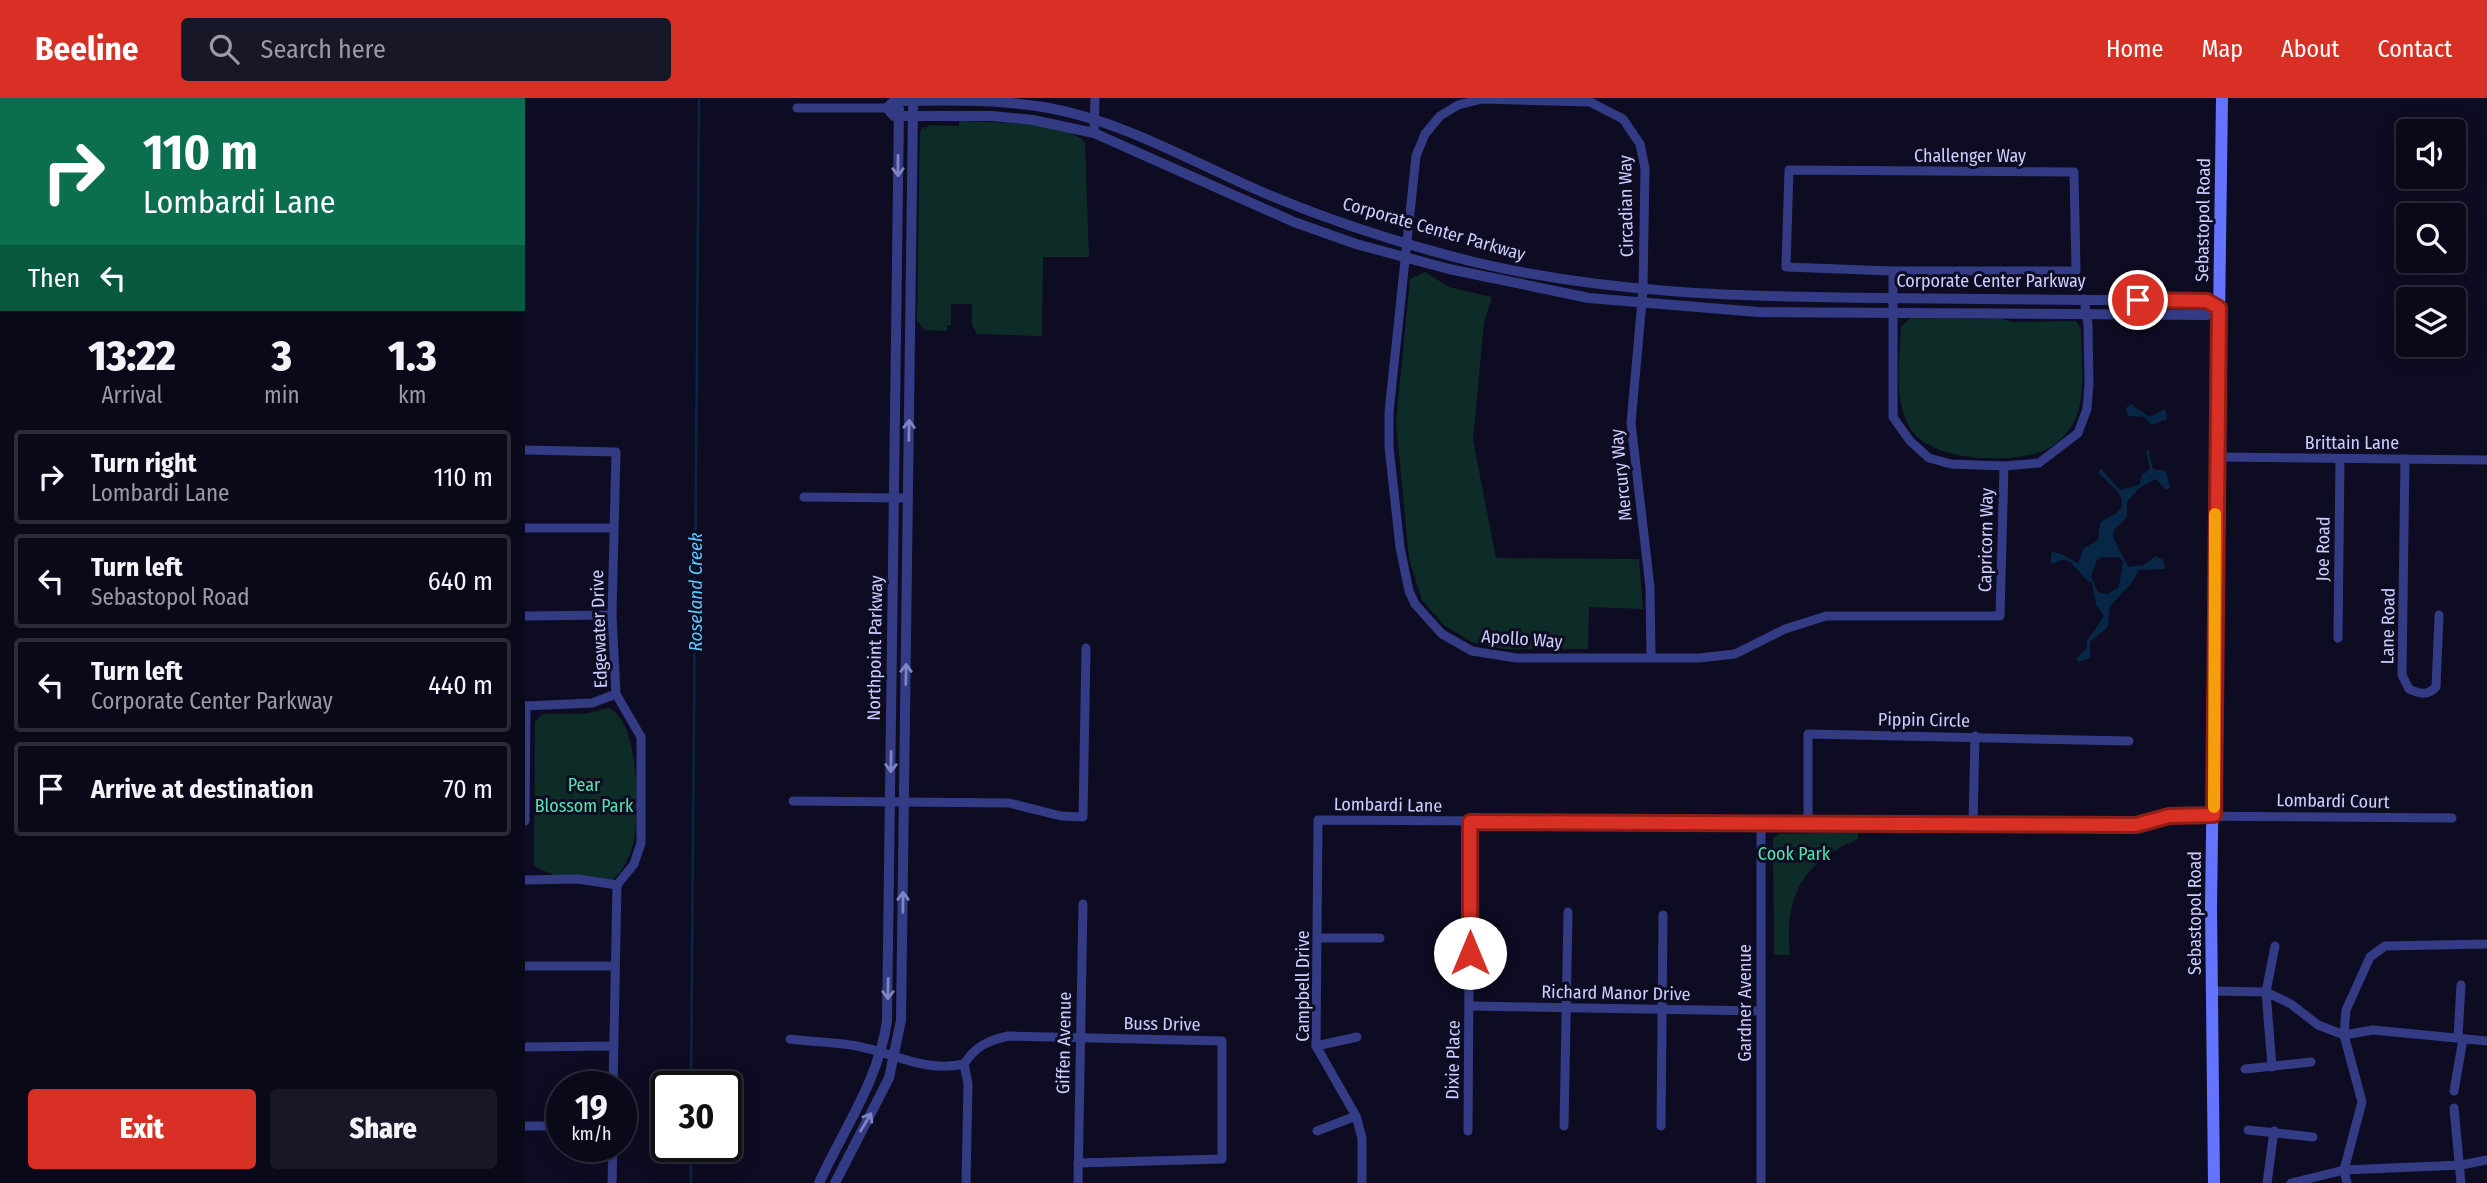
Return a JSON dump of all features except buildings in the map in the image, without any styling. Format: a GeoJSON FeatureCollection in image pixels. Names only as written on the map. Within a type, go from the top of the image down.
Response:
{"type":"FeatureCollection","features":[{"type":"Feature","properties":{"kind":"main road","name":"Sebastopol Road"},"geometry":{"type":"LineString","coordinates":[[2214,1183],[2214,815],[2222,98]]}},
{"type":"Feature","properties":{"kind":"street"},"geometry":{"type":"LineString","coordinates":[[1094,133],[1095,98]]}},
{"type":"Feature","properties":{"kind":"street"},"geometry":{"type":"LineString","coordinates":[[797,108],[887,108],[899,99]]}},
{"type":"Feature","properties":{"kind":"street","name":"Corporate Center Parkway"},"geometry":{"type":"LineString","coordinates":[[899,99],[1049,108],[1094,120],[1134,134],[1300,208],[1406,244],[1539,276],[1643,290],[1763,297],[2207,301],[2219,308],[2207,315],[1893,313],[1758,312],[1641,304],[1528,287],[1405,259],[1294,222],[1094,133],[1005,117],[899,116]]}},
{"type":"Feature","properties":{"kind":"street","name":"Northpoint Parkway"},"geometry":{"type":"LineString","coordinates":[[819,1183],[869,1087],[882,1052],[887,1007],[898,498],[899,99]]}},
{"type":"Feature","properties":{"kind":"street","name":"Northpoint Parkway"},"geometry":{"type":"LineString","coordinates":[[835,1183],[852,1145],[879,1100],[895,1055],[901,1020],[913,99]]}},
{"type":"Feature","properties":{"kind":"street","name":"Circadian Way"},"geometry":{"type":"LineString","coordinates":[[1406,244],[1418,150],[1425,134],[1440,116],[1458,105],[1476,99],[1590,102],[1623,119],[1636,136],[1643,153],[1643,290]]}},
{"type":"Feature","properties":{"kind":"street"},"geometry":{"type":"LineString","coordinates":[[887,108],[894,116],[899,116]]}},
{"type":"Feature","properties":{"kind":"street","name":"Challenger Way"},"geometry":{"type":"LineString","coordinates":[[1789,170],[2074,172],[2076,271],[1893,271],[1786,267],[1789,170]]}},
{"type":"Feature","properties":{"kind":"street","name":"Apollo Way"},"geometry":{"type":"LineString","coordinates":[[1406,244],[1390,384],[1389,447],[1399,547],[1415,604],[1442,634],[1472,651],[1516,657],[1651,657],[1735,654],[1786,629],[1826,615],[2000,615]]}},
{"type":"Feature","properties":{"kind":"street"},"geometry":{"type":"LineString","coordinates":[[1893,271],[1893,417],[1910,442],[1929,458],[1951,464],[2004,466],[2039,463],[2078,433],[2087,409],[2088,325],[2084,299]]}},
{"type":"Feature","properties":{"kind":"street","name":"Mercury Way"},"geometry":{"type":"LineString","coordinates":[[1643,290],[1631,423],[1651,595],[1651,657]]}},
{"type":"Feature","properties":{"kind":"street","name":"Edgewater Drive"},"geometry":{"type":"LineString","coordinates":[[525,450],[616,452],[612,615],[616,694],[641,737],[641,843],[634,864],[617,885]]}},
{"type":"Feature","properties":{"kind":"street","name":"Brittain Lane"},"geometry":{"type":"LineString","coordinates":[[2217,457],[2487,460]]}},
{"type":"Feature","properties":{"kind":"street","name":"Lane Road"},"geometry":{"type":"LineString","coordinates":[[2405,459],[2402,675],[2409,690],[2419,694],[2436,687],[2439,615]]}},
{"type":"Feature","properties":{"kind":"street","name":"Joe Road"},"geometry":{"type":"LineString","coordinates":[[2338,638],[2340,460]]}},
{"type":"Feature","properties":{"kind":"street","name":"Capricorn Way"},"geometry":{"type":"LineString","coordinates":[[2000,615],[2004,466]]}},
{"type":"Feature","properties":{"kind":"street"},"geometry":{"type":"LineString","coordinates":[[804,497],[898,498]]}},
{"type":"Feature","properties":{"kind":"street"},"geometry":{"type":"LineString","coordinates":[[525,527],[613,528]]}},
{"type":"Feature","properties":{"kind":"street"},"geometry":{"type":"LineString","coordinates":[[525,616],[612,615]]}},
{"type":"Feature","properties":{"kind":"street"},"geometry":{"type":"LineString","coordinates":[[793,802],[1009,803],[1061,816],[1083,817],[1086,648]]}},
{"type":"Feature","properties":{"kind":"street"},"geometry":{"type":"LineString","coordinates":[[525,821],[526,706],[592,703],[616,694]]}},
{"type":"Feature","properties":{"kind":"street","name":"Pippin Circle"},"geometry":{"type":"LineString","coordinates":[[1808,823],[1808,734],[2129,741]]}},
{"type":"Feature","properties":{"kind":"street"},"geometry":{"type":"LineString","coordinates":[[1973,823],[1975,737]]}},
{"type":"Feature","properties":{"kind":"street","name":"Lombardi Court"},"geometry":{"type":"LineString","coordinates":[[2214,815],[2452,818]]}},
{"type":"Feature","properties":{"kind":"street","name":"Lombardi Lane"},"geometry":{"type":"LineString","coordinates":[[1318,820],[2136,825],[2169,816],[2214,815]]}},
{"type":"Feature","properties":{"kind":"street","name":"Campbell Drive"},"geometry":{"type":"LineString","coordinates":[[1318,820],[1316,1046],[1356,1116],[1362,1138],[1362,1183]]}},
{"type":"Feature","properties":{"kind":"street","name":"Dixie Place"},"geometry":{"type":"LineString","coordinates":[[1468,1131],[1470,822]]}},
{"type":"Feature","properties":{"kind":"street","name":"Gardner Avenue"},"geometry":{"type":"LineString","coordinates":[[1761,823],[1761,1183]]}},
{"type":"Feature","properties":{"kind":"street"},"geometry":{"type":"LineString","coordinates":[[525,880],[578,880],[617,885],[613,1071]]}},
{"type":"Feature","properties":{"kind":"street","name":"Giffen Avenue"},"geometry":{"type":"LineString","coordinates":[[1078,1183],[1083,904]]}},
{"type":"Feature","properties":{"kind":"street"},"geometry":{"type":"LineString","coordinates":[[1564,1126],[1568,912]]}},
{"type":"Feature","properties":{"kind":"street"},"geometry":{"type":"LineString","coordinates":[[1661,1126],[1663,915]]}},
{"type":"Feature","properties":{"kind":"street"},"geometry":{"type":"LineString","coordinates":[[1319,938],[1380,937]]}},
{"type":"Feature","properties":{"kind":"street"},"geometry":{"type":"LineString","coordinates":[[2347,1183],[2344,1170],[2362,1102],[2344,1035],[2346,1010],[2370,957],[2385,946],[2487,944]]}},
{"type":"Feature","properties":{"kind":"street"},"geometry":{"type":"LineString","coordinates":[[2272,1067],[2266,992],[2275,946]]}},
{"type":"Feature","properties":{"kind":"street"},"geometry":{"type":"LineString","coordinates":[[525,966],[615,966]]}},
{"type":"Feature","properties":{"kind":"street"},"geometry":{"type":"LineString","coordinates":[[2454,1091],[2461,1038],[2461,985]]}},
{"type":"Feature","properties":{"kind":"street"},"geometry":{"type":"LineString","coordinates":[[2213,990],[2266,992],[2291,1004],[2318,1025],[2344,1035],[2373,1030],[2487,1041]]}},
{"type":"Feature","properties":{"kind":"street","name":"Richard Manor Drive"},"geometry":{"type":"LineString","coordinates":[[1470,1006],[1761,1012]]}},
{"type":"Feature","properties":{"kind":"street","name":"Buss Drive"},"geometry":{"type":"LineString","coordinates":[[964,1064],[972,1051],[986,1041],[1008,1036],[1222,1041],[1222,1159],[1079,1163]]}},
{"type":"Feature","properties":{"kind":"street"},"geometry":{"type":"LineString","coordinates":[[1316,1046],[1357,1037]]}},
{"type":"Feature","properties":{"kind":"street"},"geometry":{"type":"LineString","coordinates":[[790,1039],[882,1052],[927,1067],[964,1064],[968,1084],[966,1183]]}},
{"type":"Feature","properties":{"kind":"street"},"geometry":{"type":"LineString","coordinates":[[525,1047],[614,1046]]}},
{"type":"Feature","properties":{"kind":"street"},"geometry":{"type":"LineString","coordinates":[[2245,1069],[2311,1062]]}},
{"type":"Feature","properties":{"kind":"street"},"geometry":{"type":"LineString","coordinates":[[2454,1108],[2461,1183]]}},
{"type":"Feature","properties":{"kind":"street"},"geometry":{"type":"LineString","coordinates":[[1317,1131],[1356,1116]]}},
{"type":"Feature","properties":{"kind":"street"},"geometry":{"type":"LineString","coordinates":[[525,1126],[546,1126]]}},
{"type":"Feature","properties":{"kind":"street"},"geometry":{"type":"LineString","coordinates":[[2248,1130],[2313,1136]]}},
{"type":"Feature","properties":{"kind":"street"},"geometry":{"type":"LineString","coordinates":[[2267,1183],[2274,1131]]}},
{"type":"Feature","properties":{"kind":"street"},"geometry":{"type":"LineString","coordinates":[[2291,1183],[2344,1170],[2461,1165],[2487,1160]]}},
{"type":"Feature","properties":{"kind":"street"},"geometry":{"type":"LineString","coordinates":[[612,1183],[613,1162]]}},
{"type":"Feature","properties":{"kind":"green space"},"geometry":{"type":"Polygon","coordinates":[[[959,121],[1046,127],[1077,136],[1085,143],[1089,257],[1043,257],[1042,336],[977,334],[972,325],[972,304],[951,304],[951,325],[947,325],[947,331],[925,330],[917,321],[920,132],[922,127],[925,129],[929,125],[959,126],[959,121]]]}},
{"type":"Feature","properties":{"kind":"green space"},"geometry":{"type":"Polygon","coordinates":[[[1425,272],[1449,287],[1492,297],[1484,323],[1473,440],[1496,558],[1639,559],[1643,609],[1589,607],[1588,649],[1504,649],[1472,642],[1444,625],[1422,600],[1409,559],[1396,422],[1410,279],[1425,272]]]}},
{"type":"Feature","properties":{"kind":"green space"},"geometry":{"type":"Polygon","coordinates":[[[1910,318],[2001,319],[2013,322],[2076,321],[2081,329],[2082,383],[2080,405],[2068,431],[2045,450],[2014,457],[1976,458],[1956,455],[1924,442],[1906,421],[1900,395],[1901,327],[1910,318]]]}},
{"type":"Feature","properties":{"kind":"green space","name":"Pear Blossom Park"},"geometry":{"type":"Polygon","coordinates":[[[608,708],[619,716],[632,747],[637,809],[633,846],[622,869],[610,882],[555,876],[534,866],[535,722],[542,714],[584,714],[608,708]]]}},
{"type":"Feature","properties":{"kind":"green space","name":"Cook Park"},"geometry":{"type":"Polygon","coordinates":[[[1858,832],[1858,839],[1823,858],[1801,883],[1790,915],[1790,955],[1774,955],[1773,838],[1779,834],[1858,832]]]}},
{"type":"Feature","properties":{"kind":"water"},"geometry":{"type":"Polygon","coordinates":[[[2131,404],[2150,417],[2165,409],[2167,419],[2152,425],[2144,417],[2128,416],[2126,408],[2131,404]]]}},
{"type":"Feature","properties":{"kind":"water"},"geometry":{"type":"Polygon","coordinates":[[[2148,449],[2153,469],[2166,471],[2170,487],[2166,490],[2156,479],[2139,488],[2127,502],[2127,517],[2114,530],[2113,537],[2128,567],[2144,565],[2155,556],[2163,560],[2165,569],[2139,570],[2130,585],[2110,606],[2108,627],[2090,642],[2090,658],[2079,662],[2076,659],[2087,648],[2087,641],[2104,616],[2096,604],[2092,583],[2067,561],[2051,564],[2051,552],[2078,563],[2084,548],[2098,540],[2100,523],[2115,514],[2122,503],[2117,492],[2098,472],[2101,469],[2120,490],[2139,485],[2142,475],[2150,469],[2146,452],[2148,449]],[[2102,557],[2097,560],[2091,577],[2098,592],[2108,594],[2119,587],[2123,561],[2118,557],[2102,557]]]}},
{"type":"Feature","properties":{"kind":"waterway","name":"Roseland Creek"},"geometry":{"type":"LineString","coordinates":[[691,1071],[699,98]]}},
{"type":"Feature","properties":{"kind":"waterway","name":"Roseland Creek"},"geometry":{"type":"LineString","coordinates":[[691,1162],[691,1183]]}},
{"type":"Feature","properties":{"kind":"slow traffic"},"geometry":{"type":"LineString","coordinates":[[2214,807],[2215,514]]}},
{"type":"Feature","properties":{"kind":"route"},"geometry":{"type":"LineString","coordinates":[[1470,953],[1470,822],[2136,825],[2169,816],[2214,815],[2214,542],[2219,308],[2207,301],[2138,300]]}}]}
